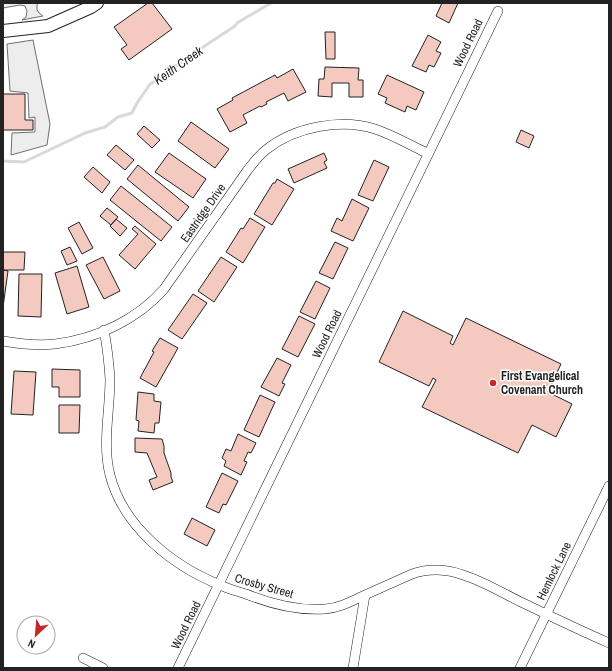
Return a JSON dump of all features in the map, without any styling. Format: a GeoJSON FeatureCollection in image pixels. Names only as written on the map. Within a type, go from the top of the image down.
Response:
{"type":"FeatureCollection","features":[{"type":"Feature","properties":{"kind":"street"},"geometry":{"type":"LineString","coordinates":[[3,31],[48,26],[92,7],[97,3]]}},
{"type":"Feature","properties":{"kind":"street","name":"Wood Road"},"geometry":{"type":"LineString","coordinates":[[178,668],[427,152],[498,11]]}},
{"type":"Feature","properties":{"kind":"street","name":"Eastridge Drive"},"geometry":{"type":"LineString","coordinates":[[3,341],[40,345],[55,344],[84,338],[128,319],[140,311],[156,298],[164,289],[258,158],[267,149],[287,136],[297,132],[333,124],[351,125],[374,128],[427,152]]}},
{"type":"Feature","properties":{"kind":"street","name":"Crosby Street"},"geometry":{"type":"LineString","coordinates":[[104,330],[110,379],[106,444],[107,460],[115,491],[129,516],[140,529],[158,547],[180,564],[219,585],[266,602],[296,608],[311,609],[326,609],[345,605],[412,574],[422,571],[458,573],[474,579],[609,643]]}},
{"type":"Feature","properties":{"kind":"street","name":"Hemlock Lane"},"geometry":{"type":"LineString","coordinates":[[520,668],[609,486]]}},
{"type":"Feature","properties":{"kind":"street"},"geometry":{"type":"LineString","coordinates":[[352,668],[365,595]]}},
{"type":"Feature","properties":{"kind":"street"},"geometry":{"type":"LineString","coordinates":[[83,658],[103,668]]}},
{"type":"Feature","properties":{"kind":"shaded area"},"geometry":{"type":"Polygon","coordinates":[[[3,3],[38,3],[37,10],[43,16],[22,20],[26,17],[27,11],[25,6],[20,5],[3,8],[3,3]]]}},
{"type":"Feature","properties":{"kind":"shaded area"},"geometry":{"type":"Polygon","coordinates":[[[33,40],[50,124],[47,145],[11,155],[12,133],[35,132],[35,117],[29,118],[28,93],[10,91],[7,44],[33,40]]]}},
{"type":"Feature","properties":{"kind":"building"},"geometry":{"type":"Polygon","coordinates":[[[148,3],[152,3],[172,29],[129,60],[121,49],[127,45],[114,27],[148,3]]]}},
{"type":"Feature","properties":{"kind":"building"},"geometry":{"type":"Polygon","coordinates":[[[442,3],[458,3],[449,23],[436,16],[442,3]]]}},
{"type":"Feature","properties":{"kind":"building"},"geometry":{"type":"Polygon","coordinates":[[[325,32],[335,32],[335,59],[326,59],[325,32]]]}},
{"type":"Feature","properties":{"kind":"building"},"geometry":{"type":"Polygon","coordinates":[[[428,35],[441,42],[436,51],[441,53],[434,67],[429,65],[426,72],[412,66],[428,35]]]}},
{"type":"Feature","properties":{"kind":"building"},"geometry":{"type":"Polygon","coordinates":[[[325,67],[359,68],[358,80],[363,80],[363,97],[349,97],[349,83],[332,83],[332,97],[318,96],[319,79],[324,79],[325,67]]]}},
{"type":"Feature","properties":{"kind":"building"},"geometry":{"type":"Polygon","coordinates":[[[293,69],[306,92],[288,101],[284,93],[266,102],[267,104],[243,115],[247,123],[230,132],[217,109],[233,100],[232,98],[275,75],[277,78],[293,69]]]}},
{"type":"Feature","properties":{"kind":"building"},"geometry":{"type":"Polygon","coordinates":[[[387,75],[424,92],[416,110],[407,106],[405,112],[385,103],[387,98],[378,94],[387,75]]]}},
{"type":"Feature","properties":{"kind":"building"},"geometry":{"type":"Polygon","coordinates":[[[3,94],[25,94],[25,120],[33,120],[33,130],[3,130],[3,94]]]}},
{"type":"Feature","properties":{"kind":"building"},"geometry":{"type":"Polygon","coordinates":[[[191,122],[229,149],[215,168],[178,141],[191,122]]]}},
{"type":"Feature","properties":{"kind":"building"},"geometry":{"type":"Polygon","coordinates":[[[144,126],[160,140],[152,148],[137,134],[144,126]]]}},
{"type":"Feature","properties":{"kind":"building"},"geometry":{"type":"Polygon","coordinates":[[[521,130],[534,136],[529,148],[516,142],[521,130]]]}},
{"type":"Feature","properties":{"kind":"building"},"geometry":{"type":"Polygon","coordinates":[[[116,145],[134,160],[125,170],[107,155],[116,145]]]}},
{"type":"Feature","properties":{"kind":"building"},"geometry":{"type":"Polygon","coordinates":[[[169,153],[206,179],[193,198],[155,172],[169,153]]]}},
{"type":"Feature","properties":{"kind":"building"},"geometry":{"type":"Polygon","coordinates":[[[324,153],[327,160],[324,162],[327,168],[294,183],[288,169],[324,153]]]}},
{"type":"Feature","properties":{"kind":"building"},"geometry":{"type":"Polygon","coordinates":[[[374,160],[389,167],[373,201],[358,195],[374,160]]]}},
{"type":"Feature","properties":{"kind":"building"},"geometry":{"type":"Polygon","coordinates":[[[138,165],[189,207],[178,221],[127,179],[138,165]]]}},
{"type":"Feature","properties":{"kind":"building"},"geometry":{"type":"Polygon","coordinates":[[[93,167],[110,182],[102,193],[84,177],[93,167]]]}},
{"type":"Feature","properties":{"kind":"building"},"geometry":{"type":"Polygon","coordinates":[[[277,179],[294,189],[272,225],[254,214],[277,179]]]}},
{"type":"Feature","properties":{"kind":"building"},"geometry":{"type":"Polygon","coordinates":[[[121,186],[172,227],[161,241],[110,200],[121,186]]]}},
{"type":"Feature","properties":{"kind":"building"},"geometry":{"type":"Polygon","coordinates":[[[352,199],[369,208],[353,241],[331,231],[337,218],[342,221],[352,199]]]}},
{"type":"Feature","properties":{"kind":"building"},"geometry":{"type":"Polygon","coordinates":[[[107,208],[118,217],[111,225],[100,216],[107,208]]]}},
{"type":"Feature","properties":{"kind":"building"},"geometry":{"type":"Polygon","coordinates":[[[250,218],[265,227],[243,263],[226,252],[241,228],[243,229],[250,218]]]}},
{"type":"Feature","properties":{"kind":"building"},"geometry":{"type":"Polygon","coordinates":[[[116,219],[127,228],[120,236],[110,226],[116,219]]]}},
{"type":"Feature","properties":{"kind":"building"},"geometry":{"type":"Polygon","coordinates":[[[79,222],[93,248],[82,254],[68,228],[79,222]]]}},
{"type":"Feature","properties":{"kind":"building"},"geometry":{"type":"Polygon","coordinates":[[[135,226],[156,244],[135,269],[119,255],[138,234],[132,229],[135,226]]]}},
{"type":"Feature","properties":{"kind":"building"},"geometry":{"type":"Polygon","coordinates":[[[335,242],[348,248],[333,279],[319,273],[335,242]]]}},
{"type":"Feature","properties":{"kind":"building"},"geometry":{"type":"Polygon","coordinates":[[[70,247],[77,261],[67,265],[61,251],[70,247]]]}},
{"type":"Feature","properties":{"kind":"building"},"geometry":{"type":"Polygon","coordinates":[[[3,252],[25,252],[24,270],[3,270],[3,252]]]}},
{"type":"Feature","properties":{"kind":"building"},"geometry":{"type":"Polygon","coordinates":[[[103,257],[120,291],[104,299],[86,265],[103,257]]]}},
{"type":"Feature","properties":{"kind":"building"},"geometry":{"type":"Polygon","coordinates":[[[221,257],[237,267],[214,302],[198,291],[221,257]]]}},
{"type":"Feature","properties":{"kind":"building"},"geometry":{"type":"Polygon","coordinates":[[[77,266],[89,307],[67,314],[55,273],[77,266]]]}},
{"type":"Feature","properties":{"kind":"building"},"geometry":{"type":"Polygon","coordinates":[[[3,270],[8,271],[3,307],[3,270]]]}},
{"type":"Feature","properties":{"kind":"building"},"geometry":{"type":"Polygon","coordinates":[[[19,274],[42,274],[41,317],[18,316],[19,274]]]}},
{"type":"Feature","properties":{"kind":"building"},"geometry":{"type":"Polygon","coordinates":[[[316,281],[330,288],[315,319],[300,312],[316,281]]]}},
{"type":"Feature","properties":{"kind":"building"},"geometry":{"type":"Polygon","coordinates":[[[193,294],[207,303],[182,339],[168,330],[193,294]]]}},
{"type":"Feature","properties":{"kind":"building","name":"First Evangelical Covenant Church"},"geometry":{"type":"Polygon","coordinates":[[[403,311],[453,336],[450,343],[453,345],[466,318],[561,364],[548,392],[572,404],[556,437],[532,425],[518,453],[422,407],[436,380],[433,378],[429,386],[379,362],[403,311]]]}},
{"type":"Feature","properties":{"kind":"building"},"geometry":{"type":"Polygon","coordinates":[[[299,316],[315,324],[298,357],[282,349],[299,316]]]}},
{"type":"Feature","properties":{"kind":"building"},"geometry":{"type":"Polygon","coordinates":[[[160,338],[178,348],[156,387],[140,378],[154,352],[152,351],[160,338]]]}},
{"type":"Feature","properties":{"kind":"building"},"geometry":{"type":"Polygon","coordinates":[[[277,358],[291,365],[282,383],[285,384],[279,396],[261,387],[277,358]]]}},
{"type":"Feature","properties":{"kind":"building"},"geometry":{"type":"Polygon","coordinates":[[[52,369],[80,370],[80,397],[59,397],[59,387],[52,387],[52,369]]]}},
{"type":"Feature","properties":{"kind":"building"},"geometry":{"type":"Polygon","coordinates":[[[14,371],[36,372],[33,415],[11,414],[14,371]]]}},
{"type":"Feature","properties":{"kind":"building"},"geometry":{"type":"Polygon","coordinates":[[[138,392],[154,394],[154,401],[161,402],[159,423],[155,423],[154,433],[138,431],[139,421],[136,420],[138,392]]]}},
{"type":"Feature","properties":{"kind":"building"},"geometry":{"type":"Polygon","coordinates":[[[260,395],[275,402],[259,437],[244,430],[260,395]]]}},
{"type":"Feature","properties":{"kind":"building"},"geometry":{"type":"Polygon","coordinates":[[[59,405],[80,405],[79,433],[59,433],[59,405]]]}},
{"type":"Feature","properties":{"kind":"building"},"geometry":{"type":"Polygon","coordinates":[[[238,434],[256,443],[251,453],[248,452],[244,461],[247,462],[241,475],[224,466],[226,461],[222,458],[226,449],[231,451],[238,434]]]}},
{"type":"Feature","properties":{"kind":"building"},"geometry":{"type":"Polygon","coordinates":[[[135,438],[162,439],[164,453],[173,482],[153,490],[149,480],[157,477],[147,453],[135,452],[135,438]]]}},
{"type":"Feature","properties":{"kind":"building"},"geometry":{"type":"Polygon","coordinates":[[[222,473],[238,481],[226,505],[223,504],[219,513],[206,507],[222,473]]]}},
{"type":"Feature","properties":{"kind":"building"},"geometry":{"type":"Polygon","coordinates":[[[192,518],[215,530],[207,546],[184,534],[192,518]]]}},
{"type":"Feature","properties":{"kind":"waterway","name":"Keith Creek"},"geometry":{"type":"LineString","coordinates":[[3,161],[24,162],[85,133],[105,127],[118,117],[132,113],[150,84],[235,26],[237,23],[271,3]]}},
{"type":"Feature","properties":{"kind":"place","name":"First Evangelical Covenant Church"},"geometry":{"type":"Point","coordinates":[493,383]}}]}
